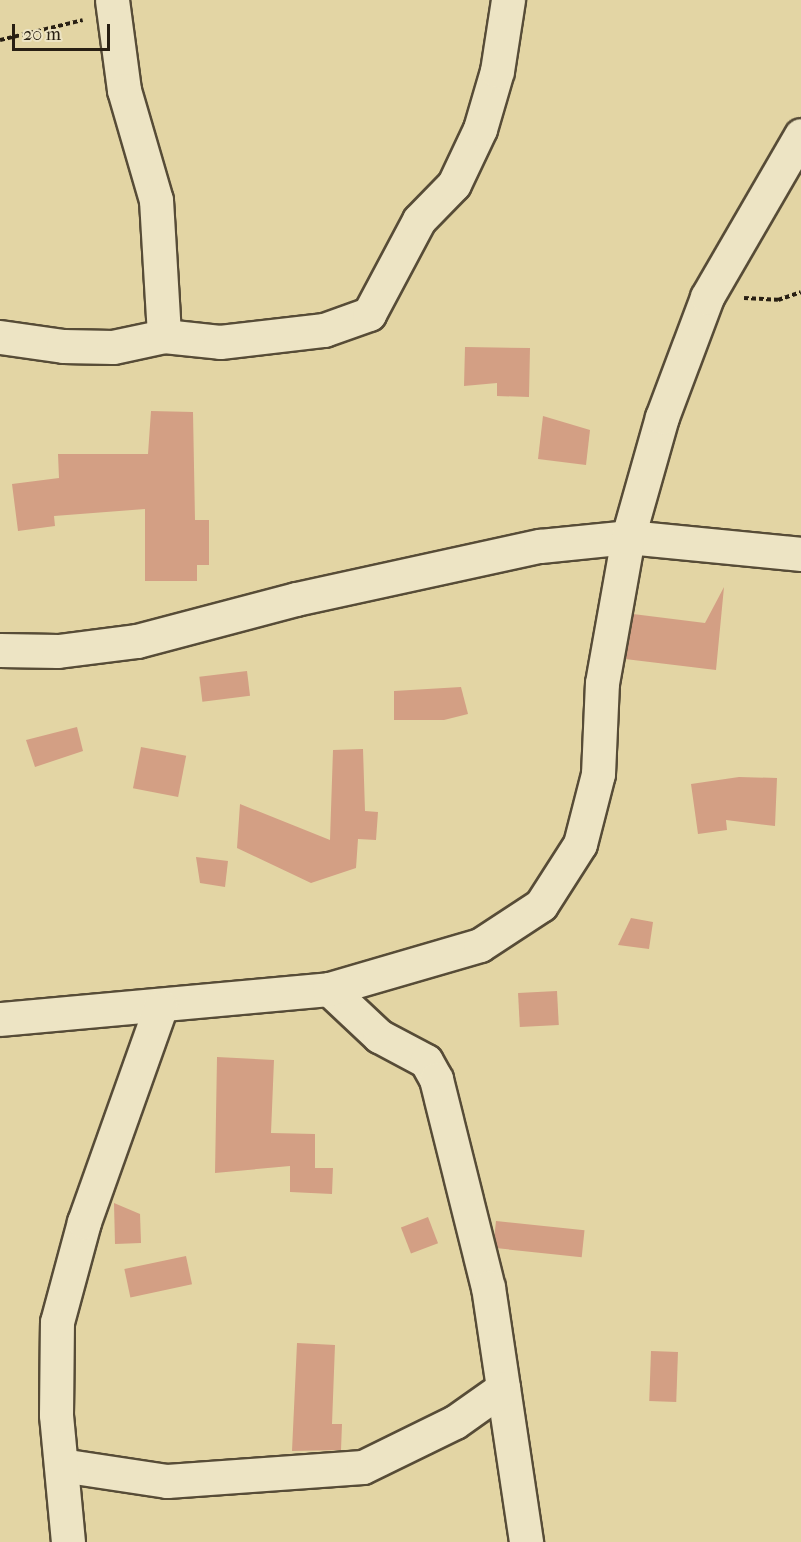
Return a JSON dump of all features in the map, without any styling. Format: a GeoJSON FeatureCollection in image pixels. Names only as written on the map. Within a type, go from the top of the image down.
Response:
{"type":"FeatureCollection","features":[{"type":"Feature","properties":{"kind":"street"},"geometry":{"type":"LineString","coordinates":[[0,337],[113,347],[164,336],[220,342],[324,330],[369,314],[419,220],[454,184],[480,129],[497,71],[508,0]]}},
{"type":"Feature","properties":{"kind":"street"},"geometry":{"type":"LineString","coordinates":[[113,5],[124,90],[156,200],[164,336]]}},
{"type":"Feature","properties":{"kind":"street"},"geometry":{"type":"LineString","coordinates":[[0,1019],[329,989],[480,945],[541,905],[580,844],[598,774],[602,683],[628,537],[662,417],[712,289],[801,135]]}},
{"type":"Feature","properties":{"kind":"street"},"geometry":{"type":"LineString","coordinates":[[0,650],[58,651],[137,641],[529,549],[628,537],[801,554]]}},
{"type":"Feature","properties":{"kind":"street"},"geometry":{"type":"LineString","coordinates":[[329,989],[379,1036],[426,1062],[436,1079],[488,1287],[526,1542]]}},
{"type":"Feature","properties":{"kind":"street"},"geometry":{"type":"LineString","coordinates":[[68,1542],[61,1465],[57,1322],[84,1222],[161,1006]]}},
{"type":"Feature","properties":{"kind":"street"},"geometry":{"type":"LineString","coordinates":[[61,1465],[167,1481],[363,1467],[455,1422],[503,1388]]}},
{"type":"Feature","properties":{"kind":"path"},"geometry":{"type":"LineString","coordinates":[[0,40],[45,32],[113,5]]}},
{"type":"Feature","properties":{"kind":"path"},"geometry":{"type":"LineString","coordinates":[[712,289],[759,301],[801,292]]}},
{"type":"Feature","properties":{"kind":"building"},"geometry":{"type":"Polygon","coordinates":[[[465,347],[530,348],[529,397],[497,396],[497,383],[464,386],[465,347]]]}},
{"type":"Feature","properties":{"kind":"building"},"geometry":{"type":"Polygon","coordinates":[[[151,411],[193,412],[195,520],[209,520],[209,565],[197,565],[197,581],[145,581],[145,509],[54,516],[55,526],[18,531],[12,484],[59,478],[58,454],[148,454],[151,411]]]}},
{"type":"Feature","properties":{"kind":"building"},"geometry":{"type":"Polygon","coordinates":[[[543,416],[590,430],[586,465],[538,459],[543,416]]]}},
{"type":"Feature","properties":{"kind":"building"},"geometry":{"type":"Polygon","coordinates":[[[724,587],[716,670],[625,659],[633,614],[705,623],[724,587]]]}},
{"type":"Feature","properties":{"kind":"building"},"geometry":{"type":"Polygon","coordinates":[[[247,671],[250,696],[202,702],[199,677],[247,671]]]}},
{"type":"Feature","properties":{"kind":"building"},"geometry":{"type":"Polygon","coordinates":[[[461,687],[468,714],[444,720],[394,720],[394,691],[461,687]]]}},
{"type":"Feature","properties":{"kind":"building"},"geometry":{"type":"Polygon","coordinates":[[[77,727],[83,751],[35,767],[26,740],[77,727]]]}},
{"type":"Feature","properties":{"kind":"building"},"geometry":{"type":"Polygon","coordinates":[[[141,747],[186,756],[178,797],[133,788],[141,747]]]}},
{"type":"Feature","properties":{"kind":"building"},"geometry":{"type":"Polygon","coordinates":[[[363,749],[365,811],[378,812],[376,840],[358,839],[356,868],[311,883],[237,848],[240,804],[330,840],[333,750],[363,749]]]}},
{"type":"Feature","properties":{"kind":"building"},"geometry":{"type":"Polygon","coordinates":[[[739,777],[777,778],[775,826],[726,820],[727,830],[698,834],[691,784],[739,777]]]}},
{"type":"Feature","properties":{"kind":"building"},"geometry":{"type":"Polygon","coordinates":[[[196,857],[228,861],[225,887],[200,883],[196,857]]]}},
{"type":"Feature","properties":{"kind":"building"},"geometry":{"type":"Polygon","coordinates":[[[631,918],[653,922],[649,949],[618,945],[631,918]]]}},
{"type":"Feature","properties":{"kind":"building"},"geometry":{"type":"Polygon","coordinates":[[[557,991],[559,1025],[520,1027],[518,993],[557,991]]]}},
{"type":"Feature","properties":{"kind":"building"},"geometry":{"type":"Polygon","coordinates":[[[217,1057],[274,1060],[271,1133],[315,1134],[315,1168],[333,1168],[332,1194],[290,1192],[290,1166],[215,1173],[217,1057]]]}},
{"type":"Feature","properties":{"kind":"building"},"geometry":{"type":"Polygon","coordinates":[[[114,1203],[140,1214],[141,1243],[115,1244],[114,1203]]]}},
{"type":"Feature","properties":{"kind":"building"},"geometry":{"type":"Polygon","coordinates":[[[428,1217],[438,1243],[411,1254],[401,1227],[428,1217]]]}},
{"type":"Feature","properties":{"kind":"building"},"geometry":{"type":"Polygon","coordinates":[[[496,1221],[585,1230],[582,1257],[493,1248],[496,1221]]]}},
{"type":"Feature","properties":{"kind":"building"},"geometry":{"type":"Polygon","coordinates":[[[186,1256],[192,1284],[130,1297],[124,1269],[186,1256]]]}},
{"type":"Feature","properties":{"kind":"building"},"geometry":{"type":"Polygon","coordinates":[[[297,1343],[335,1345],[332,1424],[342,1424],[341,1450],[292,1451],[297,1343]]]}},
{"type":"Feature","properties":{"kind":"building"},"geometry":{"type":"Polygon","coordinates":[[[651,1351],[678,1352],[676,1402],[649,1401],[651,1351]]]}}]}
